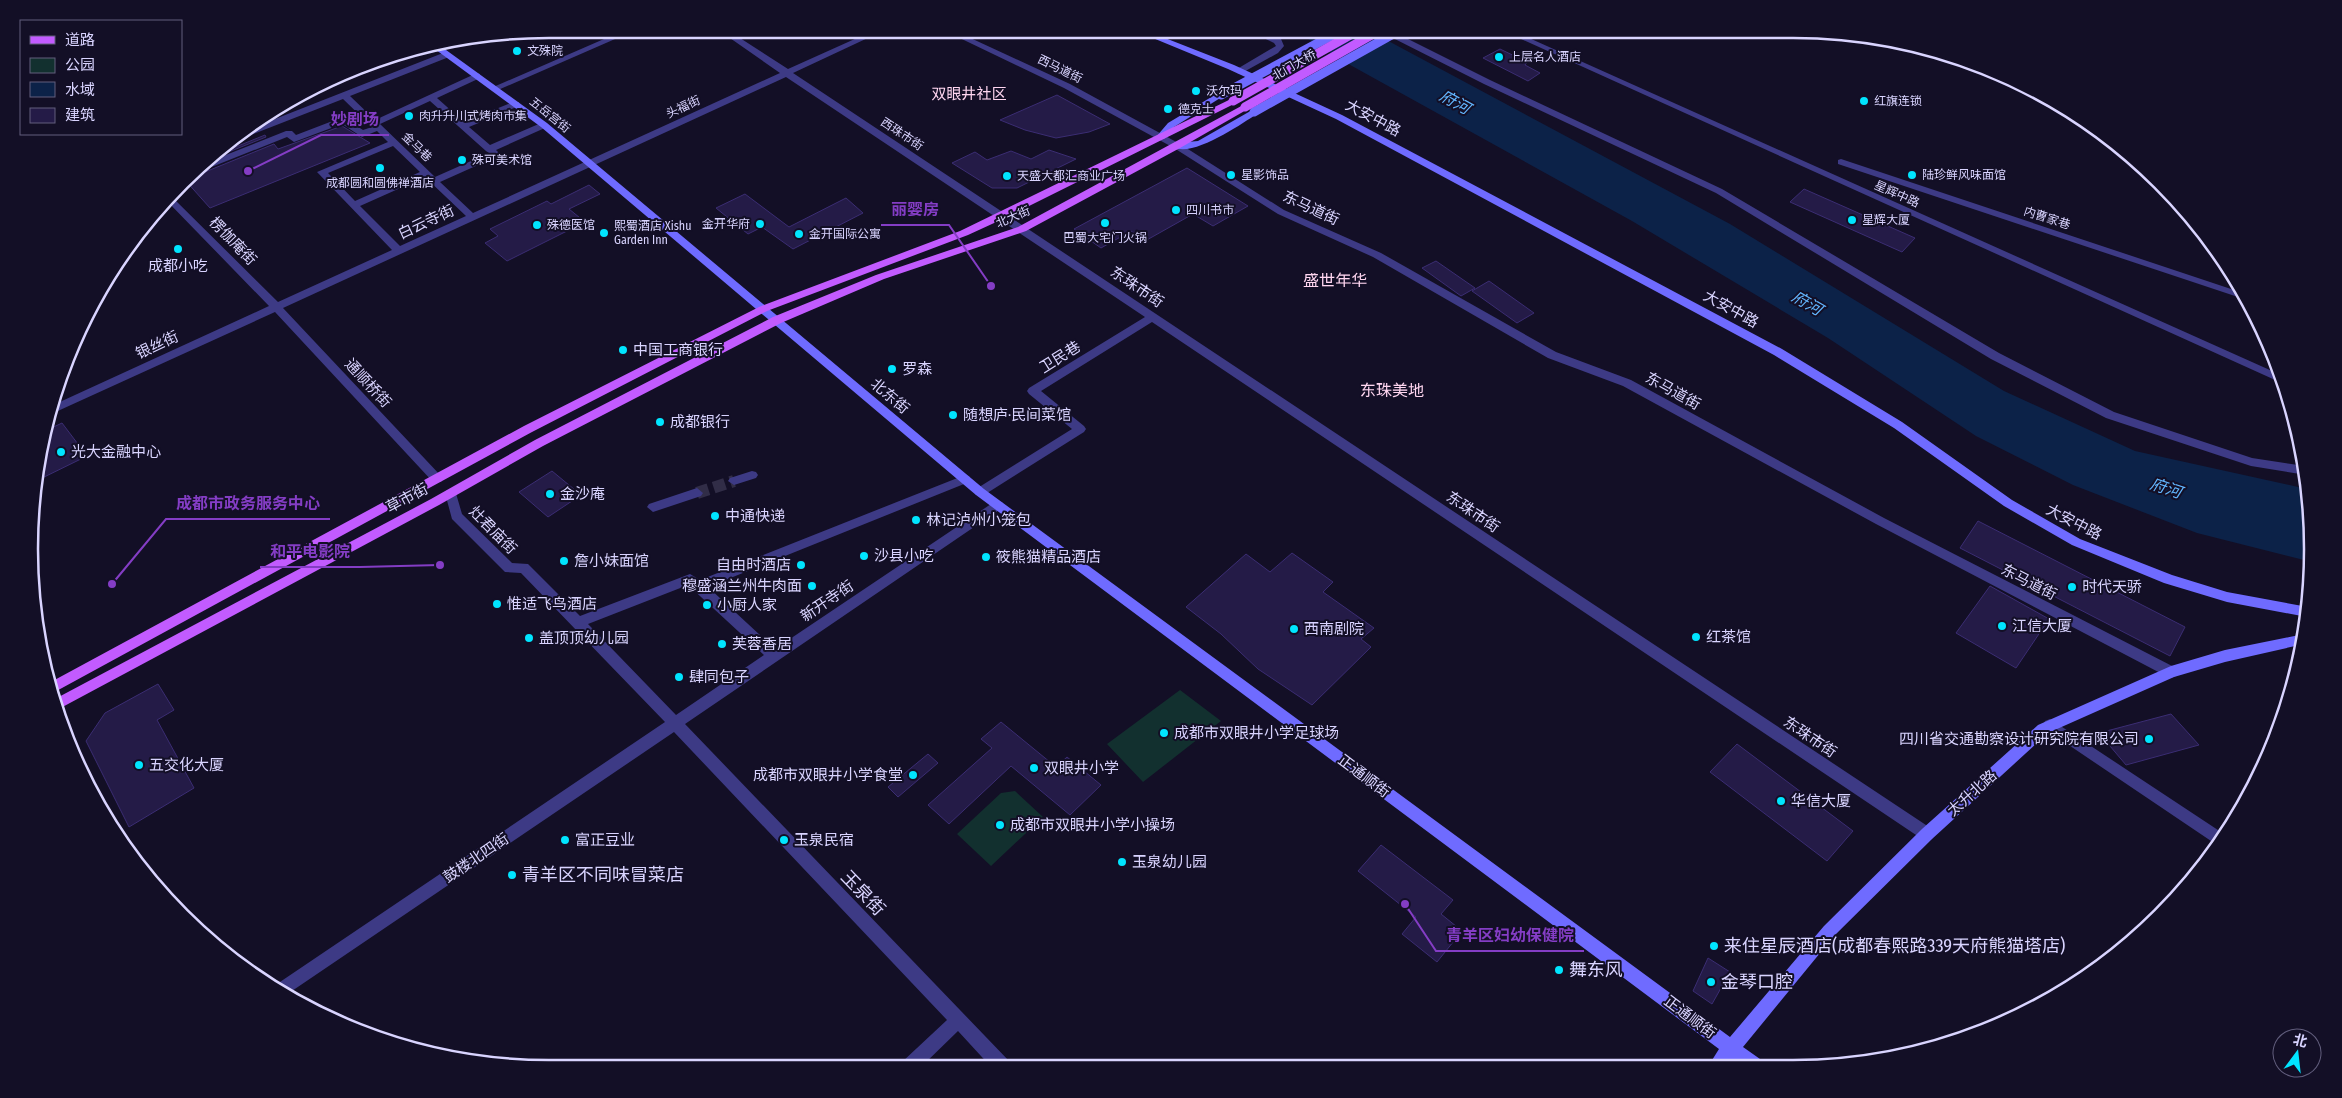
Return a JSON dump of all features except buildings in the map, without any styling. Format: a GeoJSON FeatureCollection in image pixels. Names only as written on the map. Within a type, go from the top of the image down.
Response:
{"type":"FeatureCollection","features":[{"type":"Feature","properties":{"kind":"main road","name":"北门大桥"},"geometry":{"type":"LineString","coordinates":[[1233,101],[1345,38]]}},
{"type":"Feature","properties":{"kind":"main road","name":"北门大桥"},"geometry":{"type":"LineString","coordinates":[[1245,107],[1366,38]]}},
{"type":"Feature","properties":{"kind":"main road","name":"北大街"},"geometry":{"type":"LineString","coordinates":[[763,309],[964,233],[1233,101]]}},
{"type":"Feature","properties":{"kind":"main road","name":"北大街"},"geometry":{"type":"LineString","coordinates":[[777,320],[880,277],[1022,229],[1177,146],[1245,107]]}},
{"type":"Feature","properties":{"kind":"main road","name":"草市街"},"geometry":{"type":"LineString","coordinates":[[56,686],[528,429],[763,309]]}},
{"type":"Feature","properties":{"kind":"main road","name":"草市街"},"geometry":{"type":"LineString","coordinates":[[62,702],[451,493],[539,443],[777,320]]}},
{"type":"Feature","properties":{"kind":"street"},"geometry":{"type":"LineString","coordinates":[[495,88],[613,38]]}},
{"type":"Feature","properties":{"kind":"street","name":"西珠市街"},"geometry":{"type":"LineString","coordinates":[[734,38],[1002,216]]}},
{"type":"Feature","properties":{"kind":"street","name":"头福街"},"geometry":{"type":"LineString","coordinates":[[589,164],[863,38]]}},
{"type":"Feature","properties":{"kind":"street","name":"西马道街"},"geometry":{"type":"LineString","coordinates":[[964,38],[1067,86],[1161,137]]}},
{"type":"Feature","properties":{"kind":"street","name":"大安中路"},"geometry":{"type":"LineString","coordinates":[[1158,38],[1240,71],[1339,117],[1778,352],[1898,425],[2008,503],[2076,542],[2202,590],[2227,597],[2300,611]]}},
{"type":"Feature","properties":{"kind":"street"},"geometry":{"type":"LineString","coordinates":[[1240,71],[1275,51],[1280,46],[1278,41],[1271,38]]}},
{"type":"Feature","properties":{"kind":"street"},"geometry":{"type":"LineString","coordinates":[[1161,137],[1171,125],[1221,95],[1327,38]]}},
{"type":"Feature","properties":{"kind":"street"},"geometry":{"type":"LineString","coordinates":[[1177,146],[1200,144],[1386,38]]}},
{"type":"Feature","properties":{"kind":"street"},"geometry":{"type":"LineString","coordinates":[[1400,38],[1487,82],[1719,191],[1995,356],[2110,415],[2251,462],[2298,470]]}},
{"type":"Feature","properties":{"kind":"street","name":"星辉中路"},"geometry":{"type":"LineString","coordinates":[[1523,38],[2274,376]]}},
{"type":"Feature","properties":{"kind":"street","name":"五岳宫街"},"geometry":{"type":"LineString","coordinates":[[439,49],[544,125],[763,309]]}},
{"type":"Feature","properties":{"kind":"street"},"geometry":{"type":"LineString","coordinates":[[258,129],[446,55]]}},
{"type":"Feature","properties":{"kind":"street"},"geometry":{"type":"LineString","coordinates":[[213,163],[288,133],[294,139],[343,120],[362,134],[477,76]]}},
{"type":"Feature","properties":{"kind":"street","name":"金马巷"},"geometry":{"type":"LineString","coordinates":[[344,95],[378,125],[393,143],[472,217]]}},
{"type":"Feature","properties":{"kind":"street"},"geometry":{"type":"LineString","coordinates":[[431,98],[495,154],[434,181]]}},
{"type":"Feature","properties":{"kind":"street"},"geometry":{"type":"LineString","coordinates":[[463,126],[516,104]]}},
{"type":"Feature","properties":{"kind":"street"},"geometry":{"type":"LineString","coordinates":[[489,149],[544,125]]}},
{"type":"Feature","properties":{"kind":"street","name":"东马道街"},"geometry":{"type":"LineString","coordinates":[[1161,137],[1281,212],[1377,254],[1552,356],[1627,383],[1880,522],[2171,672]]}},
{"type":"Feature","properties":{"kind":"street"},"geometry":{"type":"LineString","coordinates":[[393,143],[322,172],[399,251]]}},
{"type":"Feature","properties":{"kind":"street","name":"内曹家巷"},"geometry":{"type":"LineString","coordinates":[[1841,162],[2237,294]]}},
{"type":"Feature","properties":{"kind":"street","name":"白云寺街"},"geometry":{"type":"LineString","coordinates":[[276,307],[589,164]]}},
{"type":"Feature","properties":{"kind":"street"},"geometry":{"type":"LineString","coordinates":[[354,205],[426,173]]}},
{"type":"Feature","properties":{"kind":"street","name":"楞伽庵街"},"geometry":{"type":"LineString","coordinates":[[173,202],[276,307]]}},
{"type":"Feature","properties":{"kind":"street","name":"东珠市街"},"geometry":{"type":"LineString","coordinates":[[1002,216],[1926,834]]}},
{"type":"Feature","properties":{"kind":"street","name":"银丝街"},"geometry":{"type":"LineString","coordinates":[[58,407],[276,307]]}},
{"type":"Feature","properties":{"kind":"street","name":"通顺桥街"},"geometry":{"type":"LineString","coordinates":[[276,307],[437,479]]}},
{"type":"Feature","properties":{"kind":"street","name":"北东街"},"geometry":{"type":"LineString","coordinates":[[763,309],[980,492],[998,505]]}},
{"type":"Feature","properties":{"kind":"street","name":"卫民巷"},"geometry":{"type":"LineString","coordinates":[[980,492],[1080,429],[1034,391],[1153,317]]}},
{"type":"Feature","properties":{"kind":"street"},"geometry":{"type":"LineString","coordinates":[[734,481],[752,475]]}},
{"type":"Feature","properties":{"kind":"street"},"geometry":{"type":"LineString","coordinates":[[698,586],[964,478]]}},
{"type":"Feature","properties":{"kind":"street","name":"灶君庙街"},"geometry":{"type":"LineString","coordinates":[[451,493],[456,516],[509,568],[524,568],[674,724]]}},
{"type":"Feature","properties":{"kind":"street"},"geometry":{"type":"LineString","coordinates":[[653,507],[697,493]]}},
{"type":"Feature","properties":{"kind":"street","name":"新开寺街"},"geometry":{"type":"LineString","coordinates":[[674,724],[998,505]]}},
{"type":"Feature","properties":{"kind":"street","name":"正通顺街"},"geometry":{"type":"LineString","coordinates":[[998,505],[1747,1060]]}},
{"type":"Feature","properties":{"kind":"street"},"geometry":{"type":"LineString","coordinates":[[578,622],[690,579],[774,656]]}},
{"type":"Feature","properties":{"kind":"street","name":"太升北路"},"geometry":{"type":"LineString","coordinates":[[1721,1060],[1828,931],[1926,834],[2043,729],[2171,672],[2225,656],[2296,641]]}},
{"type":"Feature","properties":{"kind":"street","name":"鼓楼北四街"},"geometry":{"type":"LineString","coordinates":[[285,987],[674,724]]}},
{"type":"Feature","properties":{"kind":"street","name":"玉泉街"},"geometry":{"type":"LineString","coordinates":[[674,724],[996,1060]]}},
{"type":"Feature","properties":{"kind":"street"},"geometry":{"type":"LineString","coordinates":[[2050,725],[2216,836]]}},
{"type":"Feature","properties":{"kind":"street"},"geometry":{"type":"LineString","coordinates":[[916,1060],[958,1020]]}},
{"type":"Feature","properties":{"kind":"green space","name":"成都市双眼井小学足球场"},"geometry":{"type":"Polygon","coordinates":[[[1180,690],[1221,721],[1143,782],[1107,744],[1180,690]]]}},
{"type":"Feature","properties":{"kind":"green space","name":"成都市双眼井小学小操场"},"geometry":{"type":"Polygon","coordinates":[[[1015,791],[1043,817],[991,866],[957,834],[1001,793],[1015,791]]]}},
{"type":"Feature","properties":{"kind":"water","name":"府河"},"geometry":{"type":"Polygon","coordinates":[[[1307,38],[1383,38],[1730,224],[2004,391],[2135,451],[2300,488],[2304,560],[2197,533],[2073,485],[1976,436],[1828,338],[1632,221],[1352,66],[1307,38]]]}},
{"type":"Feature","properties":{"kind":"tunnel"},"geometry":{"type":"LineString","coordinates":[[697,493],[734,481]]}},
{"type":"Feature","properties":{"kind":"place","name":"文殊院"},"geometry":{"type":"Point","coordinates":[517,51]}},
{"type":"Feature","properties":{"kind":"place","name":"上层名人酒店"},"geometry":{"type":"Point","coordinates":[1499,57]}},
{"type":"Feature","properties":{"kind":"place","name":"沃尔玛"},"geometry":{"type":"Point","coordinates":[1196,91]}},
{"type":"Feature","properties":{"kind":"place","name":"红旗连锁"},"geometry":{"type":"Point","coordinates":[1864,101]}},
{"type":"Feature","properties":{"kind":"place","name":"德克士"},"geometry":{"type":"Point","coordinates":[1168,109]}},
{"type":"Feature","properties":{"kind":"place","name":"肉升升川式烤肉市集"},"geometry":{"type":"Point","coordinates":[409,116]}},
{"type":"Feature","properties":{"kind":"place","name":"殊可美术馆"},"geometry":{"type":"Point","coordinates":[462,160]}},
{"type":"Feature","properties":{"kind":"place","name":"成都圆和圆佛禅酒店"},"geometry":{"type":"Point","coordinates":[380,168]}},
{"type":"Feature","properties":{"kind":"place","name":"妙剧场"},"geometry":{"type":"Point","coordinates":[248,171]}},
{"type":"Feature","properties":{"kind":"place","name":"星影饰品"},"geometry":{"type":"Point","coordinates":[1231,175]}},
{"type":"Feature","properties":{"kind":"place","name":"陆珍鲜风味面馆"},"geometry":{"type":"Point","coordinates":[1912,175]}},
{"type":"Feature","properties":{"kind":"place","name":"天盛大都汇商业广场"},"geometry":{"type":"Point","coordinates":[1007,176]}},
{"type":"Feature","properties":{"kind":"place","name":"四川书市"},"geometry":{"type":"Point","coordinates":[1176,210]}},
{"type":"Feature","properties":{"kind":"place","name":"星辉大厦"},"geometry":{"type":"Point","coordinates":[1852,220]}},
{"type":"Feature","properties":{"kind":"place","name":"巴蜀大宅门火锅"},"geometry":{"type":"Point","coordinates":[1105,223]}},
{"type":"Feature","properties":{"kind":"place","name":"金开华府"},"geometry":{"type":"Point","coordinates":[760,224]}},
{"type":"Feature","properties":{"kind":"place","name":"殊德医馆"},"geometry":{"type":"Point","coordinates":[537,225]}},
{"type":"Feature","properties":{"kind":"place","name":"熙蜀酒店 Xishu Garden Inn"},"geometry":{"type":"Point","coordinates":[604,233]}},
{"type":"Feature","properties":{"kind":"place","name":"金开国际公寓"},"geometry":{"type":"Point","coordinates":[799,234]}},
{"type":"Feature","properties":{"kind":"place","name":"成都小吃"},"geometry":{"type":"Point","coordinates":[178,249]}},
{"type":"Feature","properties":{"kind":"place","name":"丽婴房"},"geometry":{"type":"Point","coordinates":[991,286]}},
{"type":"Feature","properties":{"kind":"place","name":"中国工商银行"},"geometry":{"type":"Point","coordinates":[623,350]}},
{"type":"Feature","properties":{"kind":"place","name":"罗森"},"geometry":{"type":"Point","coordinates":[892,369]}},
{"type":"Feature","properties":{"kind":"place","name":"随想庐·民间菜馆"},"geometry":{"type":"Point","coordinates":[953,415]}},
{"type":"Feature","properties":{"kind":"place","name":"成都银行"},"geometry":{"type":"Point","coordinates":[660,422]}},
{"type":"Feature","properties":{"kind":"place","name":"光大金融中心"},"geometry":{"type":"Point","coordinates":[61,452]}},
{"type":"Feature","properties":{"kind":"place","name":"金沙庵"},"geometry":{"type":"Point","coordinates":[550,494]}},
{"type":"Feature","properties":{"kind":"place","name":"中通快递"},"geometry":{"type":"Point","coordinates":[715,516]}},
{"type":"Feature","properties":{"kind":"place","name":"林记泸州小笼包"},"geometry":{"type":"Point","coordinates":[916,520]}},
{"type":"Feature","properties":{"kind":"place","name":"沙县小吃"},"geometry":{"type":"Point","coordinates":[864,556]}},
{"type":"Feature","properties":{"kind":"place","name":"筱熊猫精品酒店"},"geometry":{"type":"Point","coordinates":[986,557]}},
{"type":"Feature","properties":{"kind":"place","name":"詹小妹面馆"},"geometry":{"type":"Point","coordinates":[564,561]}},
{"type":"Feature","properties":{"kind":"place","name":"和平电影院"},"geometry":{"type":"Point","coordinates":[440,565]}},
{"type":"Feature","properties":{"kind":"place","name":"自由时酒店"},"geometry":{"type":"Point","coordinates":[801,565]}},
{"type":"Feature","properties":{"kind":"place","name":"成都市政务服务中心"},"geometry":{"type":"Point","coordinates":[112,584]}},
{"type":"Feature","properties":{"kind":"place","name":"穆盛涵兰州牛肉面"},"geometry":{"type":"Point","coordinates":[812,586]}},
{"type":"Feature","properties":{"kind":"place","name":"时代天骄"},"geometry":{"type":"Point","coordinates":[2072,587]}},
{"type":"Feature","properties":{"kind":"place","name":"惟适飞鸟酒店"},"geometry":{"type":"Point","coordinates":[497,604]}},
{"type":"Feature","properties":{"kind":"place","name":"小厨人家"},"geometry":{"type":"Point","coordinates":[707,605]}},
{"type":"Feature","properties":{"kind":"place","name":"江信大厦"},"geometry":{"type":"Point","coordinates":[2002,626]}},
{"type":"Feature","properties":{"kind":"place","name":"西南剧院"},"geometry":{"type":"Point","coordinates":[1294,629]}},
{"type":"Feature","properties":{"kind":"place","name":"红茶馆"},"geometry":{"type":"Point","coordinates":[1696,637]}},
{"type":"Feature","properties":{"kind":"place","name":"盖顶顶幼儿园"},"geometry":{"type":"Point","coordinates":[529,638]}},
{"type":"Feature","properties":{"kind":"place","name":"芙蓉香居"},"geometry":{"type":"Point","coordinates":[722,644]}},
{"type":"Feature","properties":{"kind":"place","name":"肆同包子"},"geometry":{"type":"Point","coordinates":[679,677]}},
{"type":"Feature","properties":{"kind":"place","name":"成都市双眼井小学足球场"},"geometry":{"type":"Point","coordinates":[1164,733]}},
{"type":"Feature","properties":{"kind":"place","name":"四川省交通勘察设计研究院有限公司"},"geometry":{"type":"Point","coordinates":[2149,739]}},
{"type":"Feature","properties":{"kind":"place","name":"五交化大厦"},"geometry":{"type":"Point","coordinates":[139,765]}},
{"type":"Feature","properties":{"kind":"place","name":"双眼井小学"},"geometry":{"type":"Point","coordinates":[1034,768]}},
{"type":"Feature","properties":{"kind":"place","name":"成都市双眼井小学食堂"},"geometry":{"type":"Point","coordinates":[913,775]}},
{"type":"Feature","properties":{"kind":"place","name":"华信大厦"},"geometry":{"type":"Point","coordinates":[1781,801]}},
{"type":"Feature","properties":{"kind":"place","name":"成都市双眼井小学小操场"},"geometry":{"type":"Point","coordinates":[1000,825]}},
{"type":"Feature","properties":{"kind":"place","name":"富正豆业"},"geometry":{"type":"Point","coordinates":[565,840]}},
{"type":"Feature","properties":{"kind":"place","name":"玉泉民宿"},"geometry":{"type":"Point","coordinates":[784,840]}},
{"type":"Feature","properties":{"kind":"place","name":"玉泉幼儿园"},"geometry":{"type":"Point","coordinates":[1122,862]}},
{"type":"Feature","properties":{"kind":"place","name":"青羊区不同味冒菜店"},"geometry":{"type":"Point","coordinates":[512,875]}},
{"type":"Feature","properties":{"kind":"place","name":"青羊区妇幼保健院"},"geometry":{"type":"Point","coordinates":[1405,904]}},
{"type":"Feature","properties":{"kind":"place","name":"来住星辰酒店(成都春熙路339天府熊猫塔店)"},"geometry":{"type":"Point","coordinates":[1714,946]}},
{"type":"Feature","properties":{"kind":"place","name":"舞东风"},"geometry":{"type":"Point","coordinates":[1559,970]}},
{"type":"Feature","properties":{"kind":"place","name":"金琴口腔"},"geometry":{"type":"Point","coordinates":[1711,982]}},
{"type":"Feature","properties":{"kind":"district","name":"双眼井社区"},"geometry":{"type":"Point","coordinates":[969,94]}},
{"type":"Feature","properties":{"kind":"district","name":"盛世年华"},"geometry":{"type":"Point","coordinates":[1335,280]}},
{"type":"Feature","properties":{"kind":"district","name":"东珠美地"},"geometry":{"type":"Point","coordinates":[1392,390]}}]}
